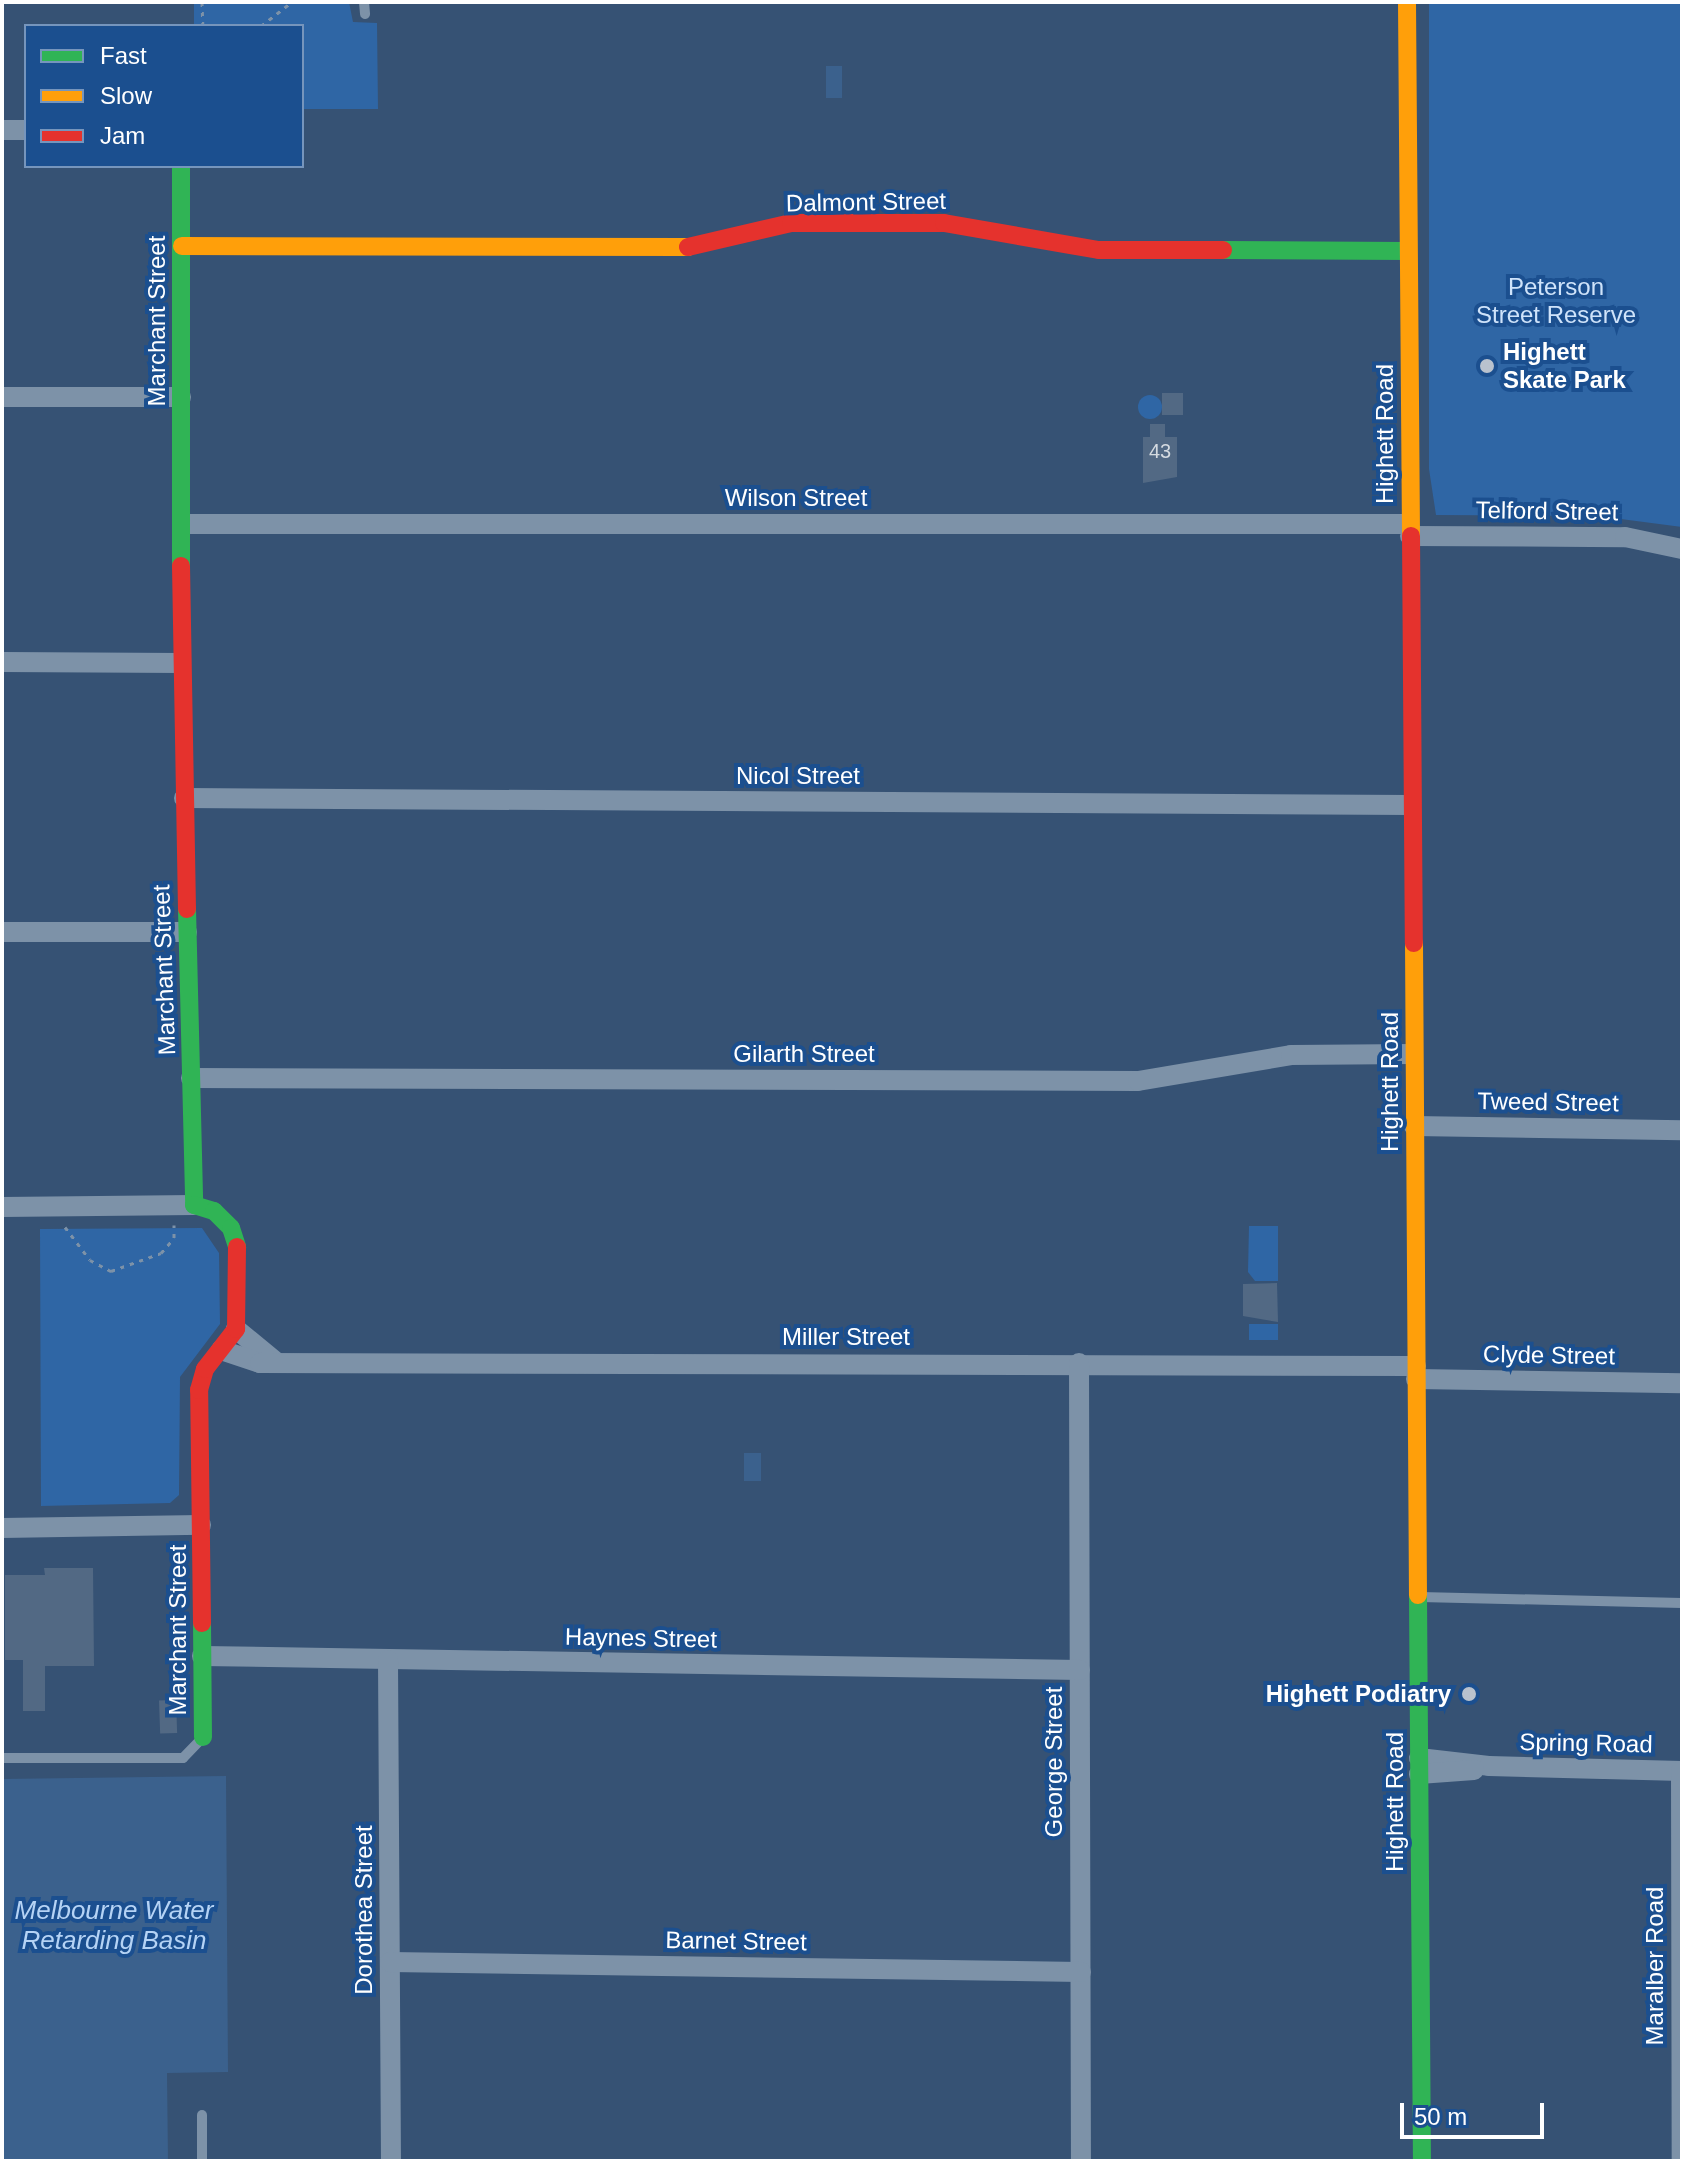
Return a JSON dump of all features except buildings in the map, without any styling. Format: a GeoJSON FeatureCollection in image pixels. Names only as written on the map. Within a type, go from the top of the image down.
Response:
{"type":"FeatureCollection","features":[{"type":"Feature","properties":{"kind":"street","name":"Highett Road"},"geometry":{"type":"LineString","coordinates":[[1407,2],[1422,2161]]}},
{"type":"Feature","properties":{"kind":"street"},"geometry":{"type":"LineString","coordinates":[[2,130],[24,130]]}},
{"type":"Feature","properties":{"kind":"street","name":"Marchant Street"},"geometry":{"type":"LineString","coordinates":[[181,168],[181,663],[191,1078],[183,1205]]}},
{"type":"Feature","properties":{"kind":"street","name":"Dalmont Street"},"geometry":{"type":"LineString","coordinates":[[182,246],[685,248],[791,223],[944,223],[1099,250],[1408,251]]}},
{"type":"Feature","properties":{"kind":"street"},"geometry":{"type":"LineString","coordinates":[[2,397],[181,397]]}},
{"type":"Feature","properties":{"kind":"street","name":"Wilson Street"},"geometry":{"type":"LineString","coordinates":[[182,524],[1410,530]]}},
{"type":"Feature","properties":{"kind":"street","name":"Telford Street"},"geometry":{"type":"LineString","coordinates":[[1410,530],[1625,537],[1682,549]]}},
{"type":"Feature","properties":{"kind":"street"},"geometry":{"type":"LineString","coordinates":[[2,662],[181,663]]}},
{"type":"Feature","properties":{"kind":"street","name":"Nicol Street"},"geometry":{"type":"LineString","coordinates":[[184,798],[1411,805]]}},
{"type":"Feature","properties":{"kind":"street"},"geometry":{"type":"LineString","coordinates":[[2,932],[187,932]]}},
{"type":"Feature","properties":{"kind":"street","name":"Gilarth Street"},"geometry":{"type":"LineString","coordinates":[[191,1078],[1138,1081],[1291,1055],[1413,1054]]}},
{"type":"Feature","properties":{"kind":"street","name":"Tweed Street"},"geometry":{"type":"LineString","coordinates":[[1414,1126],[1682,1130]]}},
{"type":"Feature","properties":{"kind":"street"},"geometry":{"type":"LineString","coordinates":[[2,1207],[183,1205],[221,1216],[235,1238],[236,1329],[275,1361]]}},
{"type":"Feature","properties":{"kind":"street","name":"Marchant Street"},"geometry":{"type":"LineString","coordinates":[[203,1737],[199,1390],[205,1369],[236,1329]]}},
{"type":"Feature","properties":{"kind":"street","name":"Miller Street"},"geometry":{"type":"LineString","coordinates":[[221,1350],[247,1361],[1079,1363],[1416,1372]]}},
{"type":"Feature","properties":{"kind":"street","name":"George Street"},"geometry":{"type":"LineString","coordinates":[[1079,1363],[1081,2161]]}},
{"type":"Feature","properties":{"kind":"street","name":"Clyde Street"},"geometry":{"type":"LineString","coordinates":[[1416,1372],[1682,1383]]}},
{"type":"Feature","properties":{"kind":"street"},"geometry":{"type":"LineString","coordinates":[[2,1528],[201,1525]]}},
{"type":"Feature","properties":{"kind":"street","name":"Haynes Street"},"geometry":{"type":"LineString","coordinates":[[202,1656],[1080,1670]]}},
{"type":"Feature","properties":{"kind":"street","name":"Dorothea Street"},"geometry":{"type":"LineString","coordinates":[[388,1660],[391,2161]]}},
{"type":"Feature","properties":{"kind":"street","name":"Spring Road"},"geometry":{"type":"LineString","coordinates":[[1419,1766],[1681,1771]]}},
{"type":"Feature","properties":{"kind":"street","name":"Maralber Road"},"geometry":{"type":"LineString","coordinates":[[1681,1771],[1682,2161]]}},
{"type":"Feature","properties":{"kind":"street","name":"Barnet Street"},"geometry":{"type":"LineString","coordinates":[[390,1962],[1081,1972]]}},
{"type":"Feature","properties":{"kind":"lane"},"geometry":{"type":"LineString","coordinates":[[364,2],[365,14]]}},
{"type":"Feature","properties":{"kind":"lane"},"geometry":{"type":"LineString","coordinates":[[1417,1597],[1682,1603]]}},
{"type":"Feature","properties":{"kind":"lane"},"geometry":{"type":"LineString","coordinates":[[2,1758],[183,1758],[203,1737]]}},
{"type":"Feature","properties":{"kind":"lane"},"geometry":{"type":"LineString","coordinates":[[202,2115],[202,2161]]}},
{"type":"Feature","properties":{"kind":"path"},"geometry":{"type":"LineString","coordinates":[[264,24],[292,2]]}},
{"type":"Feature","properties":{"kind":"path"},"geometry":{"type":"LineString","coordinates":[[203,3],[203,24]]}},
{"type":"Feature","properties":{"kind":"path"},"geometry":{"type":"LineString","coordinates":[[64,1226],[90,1260],[103,1269],[118,1270],[143,1264],[171,1245],[183,1205]]}},
{"type":"Feature","properties":{"kind":"green space"},"geometry":{"type":"Polygon","coordinates":[[[194,2],[349,2],[353,22],[377,23],[378,109],[304,109],[304,24],[194,24],[194,2]]]}},
{"type":"Feature","properties":{"kind":"green space","name":"Peterson Street Reserve"},"geometry":{"type":"Polygon","coordinates":[[[1429,2],[1682,2],[1682,527],[1598,516],[1436,515],[1429,469],[1429,2]]]}},
{"type":"Feature","properties":{"kind":"green space"},"geometry":{"type":"Polygon","coordinates":[[[1150,395],[1161,402],[1162,407],[1155,418],[1150,419],[1139,412],[1138,407],[1145,396],[1150,395]]]}},
{"type":"Feature","properties":{"kind":"green space"},"geometry":{"type":"Polygon","coordinates":[[[1249,1226],[1278,1226],[1278,1281],[1255,1281],[1248,1272],[1249,1226]]]}},
{"type":"Feature","properties":{"kind":"green space"},"geometry":{"type":"Polygon","coordinates":[[[202,1228],[219,1253],[220,1324],[180,1377],[179,1495],[170,1503],[41,1506],[40,1229],[202,1228]]]}},
{"type":"Feature","properties":{"kind":"green space"},"geometry":{"type":"Polygon","coordinates":[[[1249,1324],[1278,1324],[1278,1340],[1249,1340],[1249,1324]]]}},
{"type":"Feature","properties":{"kind":"water"},"geometry":{"type":"Polygon","coordinates":[[[826,66],[842,66],[842,98],[826,98],[826,66]]]}},
{"type":"Feature","properties":{"kind":"water"},"geometry":{"type":"Polygon","coordinates":[[[744,1453],[761,1453],[761,1481],[744,1481],[744,1453]]]}},
{"type":"Feature","properties":{"kind":"water","name":"Melbourne Water Retarding Basin"},"geometry":{"type":"Polygon","coordinates":[[[226,1776],[228,2072],[167,2073],[168,2161],[2,2161],[2,1779],[226,1776]]]}},
{"type":"Feature","properties":{"kind":"traffic: fast"},"geometry":{"type":"LineString","coordinates":[[181,168],[181,566]]}},
{"type":"Feature","properties":{"kind":"traffic: fast"},"geometry":{"type":"LineString","coordinates":[[1223,250],[1408,251]]}},
{"type":"Feature","properties":{"kind":"traffic: fast"},"geometry":{"type":"LineString","coordinates":[[187,909],[194,1205],[214,1211],[231,1228],[237,1247]]}},
{"type":"Feature","properties":{"kind":"traffic: fast"},"geometry":{"type":"LineString","coordinates":[[1418,1595],[1422,2161]]}},
{"type":"Feature","properties":{"kind":"traffic: fast"},"geometry":{"type":"LineString","coordinates":[[202,1623],[203,1737]]}},
{"type":"Feature","properties":{"kind":"traffic: slow"},"geometry":{"type":"LineString","coordinates":[[1407,2],[1411,536]]}},
{"type":"Feature","properties":{"kind":"traffic: slow"},"geometry":{"type":"LineString","coordinates":[[182,246],[688,247]]}},
{"type":"Feature","properties":{"kind":"traffic: slow"},"geometry":{"type":"LineString","coordinates":[[1414,943],[1418,1595]]}},
{"type":"Feature","properties":{"kind":"traffic: jam"},"geometry":{"type":"LineString","coordinates":[[688,247],[791,223],[944,223],[1099,250],[1223,250]]}},
{"type":"Feature","properties":{"kind":"traffic: jam"},"geometry":{"type":"LineString","coordinates":[[1411,536],[1414,943]]}},
{"type":"Feature","properties":{"kind":"traffic: jam"},"geometry":{"type":"LineString","coordinates":[[181,566],[187,909]]}},
{"type":"Feature","properties":{"kind":"traffic: jam"},"geometry":{"type":"LineString","coordinates":[[202,1623],[199,1390],[205,1369],[236,1329],[237,1247]]}},
{"type":"Feature","properties":{"kind":"place","name":"Highett Skate Park"},"geometry":{"type":"Point","coordinates":[1487,366]}},
{"type":"Feature","properties":{"kind":"place","name":"Highett Podiatry"},"geometry":{"type":"Point","coordinates":[1469,1694]}}]}
